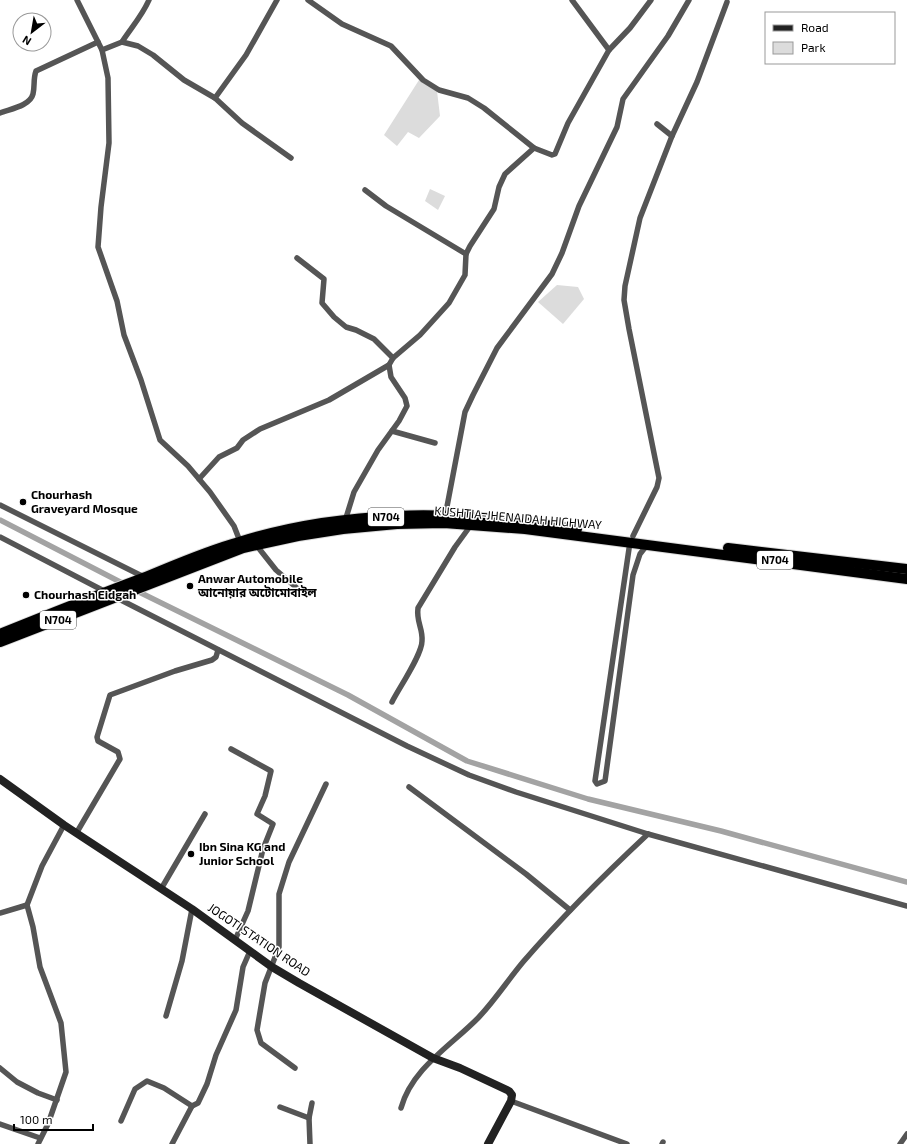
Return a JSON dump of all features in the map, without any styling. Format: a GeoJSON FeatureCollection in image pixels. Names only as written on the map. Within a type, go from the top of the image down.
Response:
{"type":"FeatureCollection","features":[{"type":"Feature","properties":{"kind":"highway","name":"KUSHTIA-JHENAIDAH HIGHWAY"},"geometry":{"type":"LineString","coordinates":[[444,519],[471,525],[639,540],[907,569]]}},
{"type":"Feature","properties":{"kind":"highway","name":"KUSHTIA-JHENAIDAH HIGHWAY"},"geometry":{"type":"LineString","coordinates":[[0,634],[14,632],[112,593],[143,578],[297,528],[409,520],[444,519],[524,522],[907,579]]}},
{"type":"Feature","properties":{"kind":"highway","name":"KUSHTIA-JHENAIDAH HIGHWAY"},"geometry":{"type":"LineString","coordinates":[[112,593],[153,584],[242,545],[256,546],[344,524]]}},
{"type":"Feature","properties":{"kind":"highway","name":"KUSHTIA-JHENAIDAH HIGHWAY"},"geometry":{"type":"LineString","coordinates":[[0,642],[14,632]]}},
{"type":"Feature","properties":{"kind":"street"},"geometry":{"type":"LineString","coordinates":[[77,0],[102,50],[108,78],[109,143],[101,207],[99,249],[117,301],[124,335],[141,380],[160,440],[188,466],[199,479],[234,526],[242,545]]}},
{"type":"Feature","properties":{"kind":"street"},"geometry":{"type":"LineString","coordinates":[[102,50],[122,42],[142,15],[149,0]]}},
{"type":"Feature","properties":{"kind":"street"},"geometry":{"type":"LineString","coordinates":[[215,98],[246,55],[277,0]]}},
{"type":"Feature","properties":{"kind":"street"},"geometry":{"type":"LineString","coordinates":[[308,0],[342,24],[391,46],[423,80],[439,90],[468,98],[534,148],[552,155],[555,154],[568,123],[609,50],[630,28],[651,0]]}},
{"type":"Feature","properties":{"kind":"street"},"geometry":{"type":"LineString","coordinates":[[572,0],[609,50]]}},
{"type":"Feature","properties":{"kind":"street"},"geometry":{"type":"LineString","coordinates":[[444,519],[465,412],[473,394],[497,348],[552,274],[562,253],[579,206],[617,127],[623,99],[668,36],[689,0]]}},
{"type":"Feature","properties":{"kind":"street"},"geometry":{"type":"LineString","coordinates":[[639,540],[640,554],[633,575],[605,781],[598,784],[595,781],[639,540],[659,478],[624,300],[640,218],[672,136],[697,82],[727,2]]}},
{"type":"Feature","properties":{"kind":"street"},"geometry":{"type":"LineString","coordinates":[[0,113],[27,102],[31,98],[36,72],[98,42]]}},
{"type":"Feature","properties":{"kind":"street"},"geometry":{"type":"LineString","coordinates":[[122,42],[138,46],[153,55],[184,80],[215,98],[242,124],[291,158]]}},
{"type":"Feature","properties":{"kind":"street"},"geometry":{"type":"LineString","coordinates":[[657,124],[672,136]]}},
{"type":"Feature","properties":{"kind":"street"},"geometry":{"type":"LineString","coordinates":[[199,479],[220,457],[237,448],[243,440],[260,429],[329,400],[389,365],[393,358],[420,335],[449,302],[465,275],[466,254],[494,209],[499,186],[505,174],[534,148]]}},
{"type":"Feature","properties":{"kind":"street"},"geometry":{"type":"LineString","coordinates":[[365,190],[386,206],[466,254]]}},
{"type":"Feature","properties":{"kind":"street"},"geometry":{"type":"LineString","coordinates":[[297,258],[324,279],[322,303],[334,317],[346,327],[374,339],[393,358]]}},
{"type":"Feature","properties":{"kind":"street"},"geometry":{"type":"LineString","coordinates":[[344,524],[354,492],[378,450],[405,412],[406,398],[391,377],[389,365]]}},
{"type":"Feature","properties":{"kind":"street"},"geometry":{"type":"LineString","coordinates":[[392,431],[434,443]]}},
{"type":"Feature","properties":{"kind":"street"},"geometry":{"type":"LineString","coordinates":[[0,505],[143,578]]}},
{"type":"Feature","properties":{"kind":"street"},"geometry":{"type":"LineString","coordinates":[[392,702],[418,654],[422,642],[417,617],[418,608],[442,567],[471,525]]}},
{"type":"Feature","properties":{"kind":"street"},"geometry":{"type":"LineString","coordinates":[[0,537],[112,593],[218,650],[407,746],[469,775],[516,792],[648,834],[907,906]]}},
{"type":"Feature","properties":{"kind":"street"},"geometry":{"type":"LineString","coordinates":[[256,546],[276,570],[298,588]]}},
{"type":"Feature","properties":{"kind":"street"},"geometry":{"type":"LineString","coordinates":[[77,832],[120,759],[118,752],[98,740],[97,737],[110,695],[175,670],[212,660],[216,657],[218,650]]}},
{"type":"Feature","properties":{"kind":"street"},"geometry":{"type":"LineString","coordinates":[[231,750],[271,771],[265,796],[257,814],[273,824],[263,849],[248,911],[235,940]]}},
{"type":"Feature","properties":{"kind":"street","name":"JOGOTI STATION ROAD"},"geometry":{"type":"LineString","coordinates":[[0,779],[64,825],[77,832],[192,909],[272,967],[433,1058],[460,1068],[509,1091],[512,1095],[511,1101]]}},
{"type":"Feature","properties":{"kind":"street"},"geometry":{"type":"LineString","coordinates":[[295,1068],[262,1043],[257,1030],[265,983],[279,947],[279,894],[289,862],[326,784]]}},
{"type":"Feature","properties":{"kind":"street"},"geometry":{"type":"LineString","coordinates":[[409,787],[526,874],[570,910]]}},
{"type":"Feature","properties":{"kind":"street"},"geometry":{"type":"LineString","coordinates":[[161,889],[205,814]]}},
{"type":"Feature","properties":{"kind":"street"},"geometry":{"type":"LineString","coordinates":[[0,1124],[38,1141],[48,1124],[66,1072],[60,1023],[40,967],[34,927],[27,905],[42,866],[64,825]]}},
{"type":"Feature","properties":{"kind":"street"},"geometry":{"type":"LineString","coordinates":[[401,1108],[404,1098],[412,1084],[433,1058],[479,1017],[522,963],[570,910],[596,882],[648,834]]}},
{"type":"Feature","properties":{"kind":"street"},"geometry":{"type":"LineString","coordinates":[[0,913],[27,905]]}},
{"type":"Feature","properties":{"kind":"street"},"geometry":{"type":"LineString","coordinates":[[166,1016],[182,961],[192,909]]}},
{"type":"Feature","properties":{"kind":"street"},"geometry":{"type":"LineString","coordinates":[[172,1144],[192,1106],[198,1104],[207,1084],[216,1055],[236,1010],[242,971],[250,951]]}},
{"type":"Feature","properties":{"kind":"street"},"geometry":{"type":"LineString","coordinates":[[0,1068],[17,1082],[38,1093],[57,1100]]}},
{"type":"Feature","properties":{"kind":"street"},"geometry":{"type":"LineString","coordinates":[[121,1121],[135,1089],[147,1081],[164,1088],[192,1106]]}},
{"type":"Feature","properties":{"kind":"street"},"geometry":{"type":"LineString","coordinates":[[488,1144],[511,1101],[627,1144]]}},
{"type":"Feature","properties":{"kind":"street"},"geometry":{"type":"LineString","coordinates":[[310,1144],[309,1118],[312,1103]]}},
{"type":"Feature","properties":{"kind":"street"},"geometry":{"type":"LineString","coordinates":[[280,1107],[309,1118]]}},
{"type":"Feature","properties":{"kind":"street"},"geometry":{"type":"LineString","coordinates":[[900,1144],[907,1134]]}},
{"type":"Feature","properties":{"kind":"green space"},"geometry":{"type":"Polygon","coordinates":[[[419,80],[437,91],[440,116],[419,138],[408,132],[397,146],[384,135],[419,80]]]}},
{"type":"Feature","properties":{"kind":"green space"},"geometry":{"type":"Polygon","coordinates":[[[430,189],[445,196],[438,210],[425,201],[430,189]]]}},
{"type":"Feature","properties":{"kind":"green space"},"geometry":{"type":"Polygon","coordinates":[[[557,285],[578,287],[584,299],[563,324],[538,302],[557,285]]]}},
{"type":"Feature","properties":{"kind":"waterway"},"geometry":{"type":"LineString","coordinates":[[0,520],[126,585]]}},
{"type":"Feature","properties":{"kind":"waterway"},"geometry":{"type":"LineString","coordinates":[[135,590],[348,695],[467,761],[588,799],[721,831],[907,882]]}},
{"type":"Feature","properties":{"kind":"place","name":"Chourhash Graveyard Mosque"},"geometry":{"type":"Point","coordinates":[23,502]}},
{"type":"Feature","properties":{"kind":"place","name":"Anwar Automobile আনোয়ার অটোমোবাইল"},"geometry":{"type":"Point","coordinates":[190,586]}},
{"type":"Feature","properties":{"kind":"place","name":"Chourhash Eidgah"},"geometry":{"type":"Point","coordinates":[26,595]}},
{"type":"Feature","properties":{"kind":"place","name":"Ibn Sina KG and Junior School"},"geometry":{"type":"Point","coordinates":[191,854]}}]}
